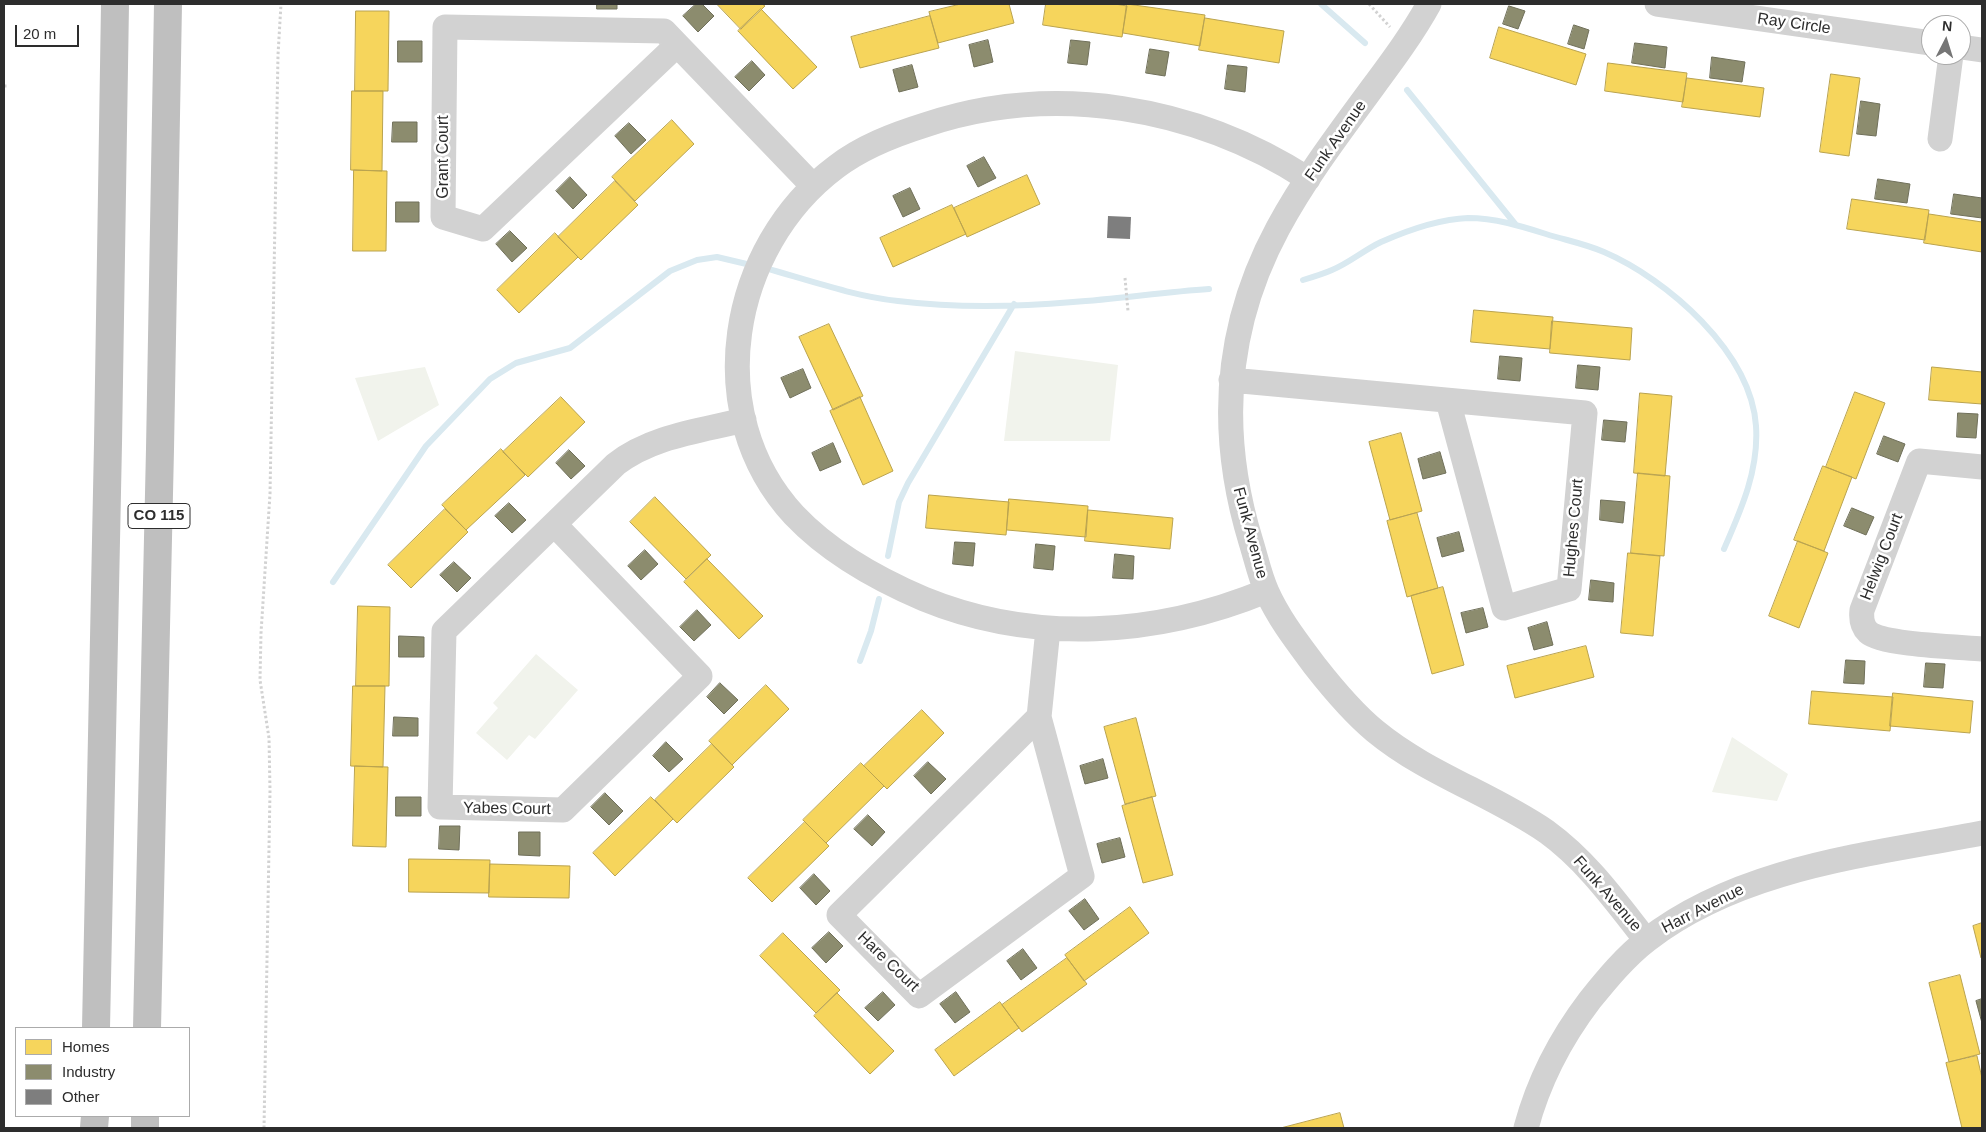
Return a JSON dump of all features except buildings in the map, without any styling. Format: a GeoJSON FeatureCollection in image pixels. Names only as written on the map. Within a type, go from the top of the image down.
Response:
{"type":"FeatureCollection","features":[{"type":"Feature","properties":{"kind":"highway","name":"CO 115"},"geometry":{"type":"LineString","coordinates":[[96,1027],[108,442],[114,4]]}},
{"type":"Feature","properties":{"kind":"highway","name":"CO 115"},"geometry":{"type":"LineString","coordinates":[[147,1027],[168,4]]}},
{"type":"Feature","properties":{"kind":"street","name":"Funk Avenue"},"geometry":{"type":"LineString","coordinates":[[1429,4],[1404,45],[1308,179],[1279,225],[1258,268],[1248,297],[1231,380],[1229,414],[1235,478],[1242,515],[1266,591],[1284,622],[1331,686],[1375,731],[1412,758],[1500,804],[1548,834],[1582,863],[1646,940]]}},
{"type":"Feature","properties":{"kind":"street","name":"Ray Circle"},"geometry":{"type":"LineString","coordinates":[[1657,4],[1921,42]]}},
{"type":"Feature","properties":{"kind":"street","name":"Grant Court"},"geometry":{"type":"LineString","coordinates":[[677,45],[483,229],[443,217],[445,27],[664,31],[814,186]]}},
{"type":"Feature","properties":{"kind":"street"},"geometry":{"type":"LineString","coordinates":[[1940,139],[1950,65]]}},
{"type":"Feature","properties":{"kind":"street"},"geometry":{"type":"LineString","coordinates":[[1266,591],[1222,608],[1166,622],[1106,629],[1048,629],[998,621],[941,606],[883,579],[841,554],[805,525],[782,500],[760,464],[744,420],[740,402],[737,357],[745,300],[756,269],[784,220],[814,186],[835,167],[857,152],[907,131],[977,111],[1017,105],[1056,103],[1099,104],[1142,110],[1170,117],[1237,142],[1277,160],[1308,179]]}},
{"type":"Feature","properties":{"kind":"street","name":"Hughes Court"},"geometry":{"type":"LineString","coordinates":[[1231,380],[1585,413],[1569,589],[1504,608],[1448,401]]}},
{"type":"Feature","properties":{"kind":"street","name":"Yabes Court"},"geometry":{"type":"LineString","coordinates":[[555,525],[700,676],[563,810],[440,807],[444,631],[616,464],[631,452],[656,442],[744,420]]}},
{"type":"Feature","properties":{"kind":"street","name":"Helwig Court"},"geometry":{"type":"LineString","coordinates":[[1982,467],[1919,461],[1862,610],[1861,617],[1868,631],[1884,640],[1982,649]]}},
{"type":"Feature","properties":{"kind":"street","name":"Hare Court"},"geometry":{"type":"LineString","coordinates":[[1039,717],[839,915],[919,996],[1082,876],[1039,717],[1048,629]]}},
{"type":"Feature","properties":{"kind":"street","name":"Harr Avenue"},"geometry":{"type":"LineString","coordinates":[[1526,1128],[1533,1104],[1543,1081],[1577,1018],[1614,971],[1646,940],[1671,923],[1726,894],[1770,878],[1825,864],[1982,833]]}},
{"type":"Feature","properties":{"kind":"path"},"geometry":{"type":"LineString","coordinates":[[264,1128],[270,791],[269,738],[260,680],[261,632],[270,494],[278,55],[281,4]]}},
{"type":"Feature","properties":{"kind":"path"},"geometry":{"type":"LineString","coordinates":[[1369,4],[1404,45]]}},
{"type":"Feature","properties":{"kind":"path"},"geometry":{"type":"LineString","coordinates":[[1125,278],[1128,311]]}},
{"type":"Feature","properties":{"kind":"shaded area"},"geometry":{"type":"Polygon","coordinates":[[[1015,351],[1118,365],[1110,441],[1004,441],[1015,351]]]}},
{"type":"Feature","properties":{"kind":"shaded area"},"geometry":{"type":"Polygon","coordinates":[[[425,367],[439,405],[378,441],[355,378],[425,367]]]}},
{"type":"Feature","properties":{"kind":"shaded area"},"geometry":{"type":"Polygon","coordinates":[[[536,654],[578,690],[535,739],[529,735],[507,760],[476,733],[498,708],[493,703],[536,654]]]}},
{"type":"Feature","properties":{"kind":"shaded area"},"geometry":{"type":"Polygon","coordinates":[[[1732,737],[1788,774],[1777,801],[1712,792],[1732,737]]]}},
{"type":"Feature","properties":{"kind":"waterway"},"geometry":{"type":"LineString","coordinates":[[1321,4],[1365,43]]}},
{"type":"Feature","properties":{"kind":"waterway"},"geometry":{"type":"LineString","coordinates":[[1407,90],[1516,225]]}},
{"type":"Feature","properties":{"kind":"waterway"},"geometry":{"type":"LineString","coordinates":[[1303,280],[1338,267],[1375,245],[1401,234],[1435,223],[1468,218],[1508,223],[1590,247],[1628,264],[1654,280],[1702,321],[1739,371],[1751,398],[1756,426],[1755,458],[1748,489],[1724,549]]}},
{"type":"Feature","properties":{"kind":"waterway"},"geometry":{"type":"LineString","coordinates":[[333,582],[426,446],[490,379],[516,363],[570,348],[670,271],[697,260],[717,257],[755,266]]}},
{"type":"Feature","properties":{"kind":"waterway"},"geometry":{"type":"LineString","coordinates":[[765,268],[881,299],[941,305],[1007,306],[1051,304],[1209,289]]}},
{"type":"Feature","properties":{"kind":"waterway"},"geometry":{"type":"LineString","coordinates":[[888,556],[899,502],[908,483],[1014,304]]}},
{"type":"Feature","properties":{"kind":"waterway"},"geometry":{"type":"LineString","coordinates":[[860,661],[871,631],[879,599]]}}]}
